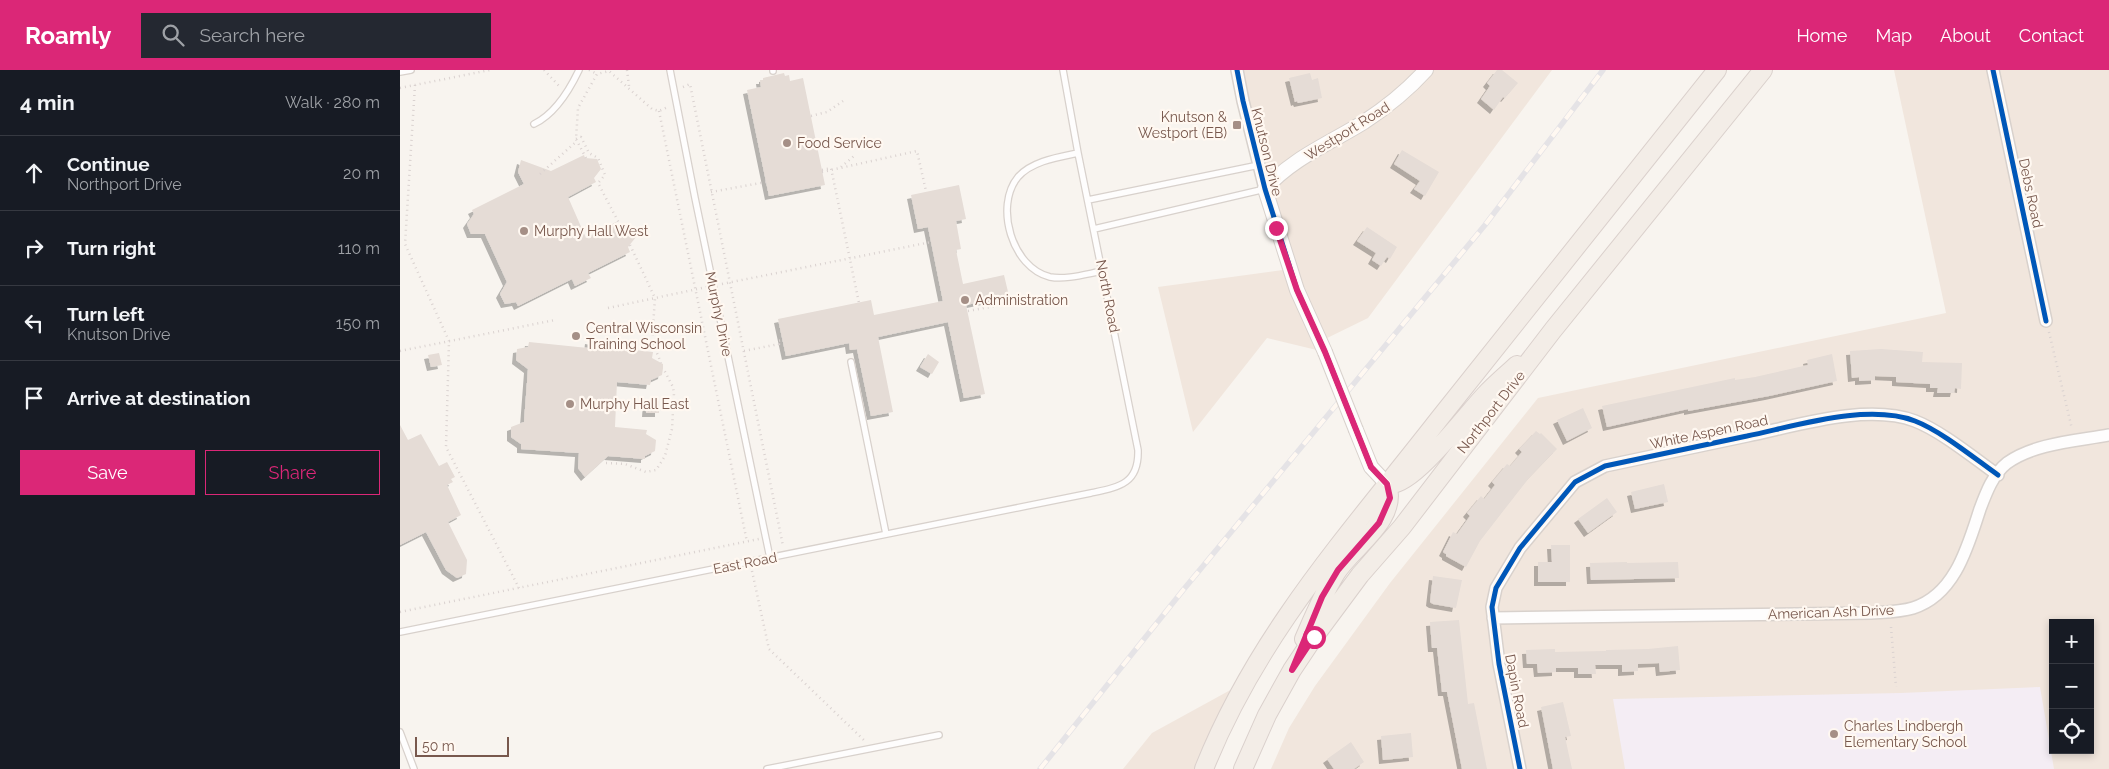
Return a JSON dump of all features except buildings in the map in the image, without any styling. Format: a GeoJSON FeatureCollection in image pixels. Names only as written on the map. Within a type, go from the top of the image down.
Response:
{"type":"FeatureCollection","features":[{"type":"Feature","properties":{"kind":"main road"},"geometry":{"type":"LineString","coordinates":[[1204,769],[1245,682],[1272,636],[1321,567],[1717,70]]}},
{"type":"Feature","properties":{"kind":"main road","name":"Northport Drive"},"geometry":{"type":"LineString","coordinates":[[1243,769],[1267,715],[1292,670],[1360,575],[1402,527],[1553,330],[1763,70]]}},
{"type":"Feature","properties":{"kind":"main road"},"geometry":{"type":"LineString","coordinates":[[1387,484],[1399,483],[1430,457],[1484,395],[1553,330]]}},
{"type":"Feature","properties":{"kind":"main road"},"geometry":{"type":"LineString","coordinates":[[1292,670],[1322,597],[1338,570],[1379,523],[1385,512],[1390,498],[1387,484]]}},
{"type":"Feature","properties":{"kind":"street","name":"Knutson Drive"},"geometry":{"type":"LineString","coordinates":[[1237,70],[1265,189],[1297,290],[1325,352],[1371,467],[1387,484]]}},
{"type":"Feature","properties":{"kind":"street","name":"Westport Road"},"geometry":{"type":"LineString","coordinates":[[1265,189],[1276,176],[1302,158],[1394,102],[1426,70]]}},
{"type":"Feature","properties":{"kind":"street","name":"Debs Road"},"geometry":{"type":"LineString","coordinates":[[1993,70],[2046,321]]}},
{"type":"Feature","properties":{"kind":"street","name":"White Aspen Road"},"geometry":{"type":"LineString","coordinates":[[1493,618],[1492,607],[1496,588],[1520,548],[1575,482],[1605,466],[1821,421],[1866,414],[1887,414],[1916,421],[1998,475]]}},
{"type":"Feature","properties":{"kind":"street","name":"American Ash Drive"},"geometry":{"type":"LineString","coordinates":[[1493,618],[1871,613],[1913,608],[1924,603],[1948,585],[1960,562],[1987,489],[2008,462],[2043,448],[2109,435]]}},
{"type":"Feature","properties":{"kind":"street","name":"Dapin Road"},"geometry":{"type":"LineString","coordinates":[[1493,618],[1499,664],[1520,769]]}},
{"type":"Feature","properties":{"kind":"lane"},"geometry":{"type":"LineString","coordinates":[[400,72],[410,70]]}},
{"type":"Feature","properties":{"kind":"lane"},"geometry":{"type":"LineString","coordinates":[[534,124],[546,118],[566,93],[579,70]]}},
{"type":"Feature","properties":{"kind":"lane","name":"Murphy Drive"},"geometry":{"type":"LineString","coordinates":[[670,70],[770,558]]}},
{"type":"Feature","properties":{"kind":"lane","name":"North Road"},"geometry":{"type":"LineString","coordinates":[[1063,70],[1135,435],[1138,461],[1136,469],[1129,480],[1112,488],[1091,493]]}},
{"type":"Feature","properties":{"kind":"lane"},"geometry":{"type":"LineString","coordinates":[[1078,153],[1046,161],[1018,177],[1010,196],[1011,238],[1015,248],[1029,266],[1048,276],[1065,277],[1103,271]]}},
{"type":"Feature","properties":{"kind":"lane"},"geometry":{"type":"LineString","coordinates":[[1088,200],[1259,165]]}},
{"type":"Feature","properties":{"kind":"lane"},"geometry":{"type":"LineString","coordinates":[[1094,229],[1265,189]]}},
{"type":"Feature","properties":{"kind":"lane"},"geometry":{"type":"LineString","coordinates":[[851,362],[886,534]]}},
{"type":"Feature","properties":{"kind":"lane","name":"East Road"},"geometry":{"type":"LineString","coordinates":[[400,632],[1091,493]]}},
{"type":"Feature","properties":{"kind":"lane"},"geometry":{"type":"LineString","coordinates":[[400,732],[414,769]]}},
{"type":"Feature","properties":{"kind":"lane"},"geometry":{"type":"LineString","coordinates":[[767,769],[939,735]]}},
{"type":"Feature","properties":{"kind":"path"},"geometry":{"type":"LineString","coordinates":[[400,88],[490,70]]}},
{"type":"Feature","properties":{"kind":"path"},"geometry":{"type":"LineString","coordinates":[[544,70],[566,93]]}},
{"type":"Feature","properties":{"kind":"path"},"geometry":{"type":"LineString","coordinates":[[589,70],[597,74],[609,71],[652,108],[659,111],[677,104]]}},
{"type":"Feature","properties":{"kind":"path"},"geometry":{"type":"LineString","coordinates":[[627,70],[629,88]]}},
{"type":"Feature","properties":{"kind":"path"},"geometry":{"type":"LineString","coordinates":[[586,158],[576,140],[578,108],[597,74]]}},
{"type":"Feature","properties":{"kind":"path"},"geometry":{"type":"LineString","coordinates":[[674,90],[690,84],[784,555]]}},
{"type":"Feature","properties":{"kind":"path"},"geometry":{"type":"LineString","coordinates":[[415,85],[405,244],[449,341],[446,447],[519,588]]}},
{"type":"Feature","properties":{"kind":"path"},"geometry":{"type":"LineString","coordinates":[[811,116],[827,112],[843,101]]}},
{"type":"Feature","properties":{"kind":"path"},"geometry":{"type":"LineString","coordinates":[[659,111],[746,542]]}},
{"type":"Feature","properties":{"kind":"path"},"geometry":{"type":"LineString","coordinates":[[540,174],[581,137],[589,154],[598,158],[606,175],[598,183],[620,227]]}},
{"type":"Feature","properties":{"kind":"path"},"geometry":{"type":"LineString","coordinates":[[860,302],[831,168],[822,171],[839,168],[917,151],[926,191]]}},
{"type":"Feature","properties":{"kind":"path"},"geometry":{"type":"LineString","coordinates":[[839,168],[854,156]]}},
{"type":"Feature","properties":{"kind":"path"},"geometry":{"type":"LineString","coordinates":[[711,192],[766,182]]}},
{"type":"Feature","properties":{"kind":"path"},"geometry":{"type":"LineString","coordinates":[[608,308],[931,242]]}},
{"type":"Feature","properties":{"kind":"path"},"geometry":{"type":"LineString","coordinates":[[630,245],[655,298],[652,341],[661,363]]}},
{"type":"Feature","properties":{"kind":"path"},"geometry":{"type":"LineString","coordinates":[[968,311],[1050,296]]}},
{"type":"Feature","properties":{"kind":"path"},"geometry":{"type":"LineString","coordinates":[[400,351],[555,320]]}},
{"type":"Feature","properties":{"kind":"path"},"geometry":{"type":"LineString","coordinates":[[2046,321],[2076,442]]}},
{"type":"Feature","properties":{"kind":"path"},"geometry":{"type":"LineString","coordinates":[[743,351],[779,344],[778,341],[783,340]]}},
{"type":"Feature","properties":{"kind":"path"},"geometry":{"type":"LineString","coordinates":[[606,463],[625,464],[646,472],[656,470],[665,456],[672,430],[674,393],[673,387],[663,368]]}},
{"type":"Feature","properties":{"kind":"path"},"geometry":{"type":"LineString","coordinates":[[400,612],[766,538]]}},
{"type":"Feature","properties":{"kind":"path"},"geometry":{"type":"LineString","coordinates":[[750,562],[769,649],[872,748]]}},
{"type":"Feature","properties":{"kind":"path"},"geometry":{"type":"LineString","coordinates":[[1891,627],[1896,687]]}},
{"type":"Feature","properties":{"kind":"shaded area"},"geometry":{"type":"Polygon","coordinates":[[[1237,70],[1552,70],[1368,318],[1321,341],[1325,352],[1267,338],[1193,432],[1158,287],[1290,269],[1237,70]]]}},
{"type":"Feature","properties":{"kind":"shaded area"},"geometry":{"type":"Polygon","coordinates":[[[1894,70],[2109,70],[2109,769],[1271,769],[1289,728],[1315,686],[1390,583],[1538,398],[1946,313],[1894,70]]]}},
{"type":"Feature","properties":{"kind":"shaded area"},"geometry":{"type":"Polygon","coordinates":[[[1245,682],[1204,769],[1123,769],[1152,733],[1245,682]]]}},
{"type":"Feature","properties":{"kind":"shaded area","name":"Charles Lindbergh Elementary School"},"geometry":{"type":"Polygon","coordinates":[[[2040,687],[2049,740],[2049,754],[2051,754],[2054,769],[1625,769],[1613,699],[1901,693],[2040,687]]]}},
{"type":"Feature","properties":{"kind":"railway"},"geometry":{"type":"LineString","coordinates":[[1040,769],[1184,589],[1485,225],[1603,70]]}},
{"type":"Feature","properties":{"kind":"cycle path"},"geometry":{"type":"LineString","coordinates":[[1237,70],[1265,189],[1297,290],[1325,352],[1371,467],[1387,484]]}},
{"type":"Feature","properties":{"kind":"cycle path"},"geometry":{"type":"LineString","coordinates":[[1993,70],[2046,321]]}},
{"type":"Feature","properties":{"kind":"cycle path"},"geometry":{"type":"LineString","coordinates":[[1520,769],[1499,664],[1492,607],[1496,588],[1520,548],[1575,482],[1605,466],[1809,422],[1854,415],[1875,414],[1896,416],[1925,425],[1957,445],[1998,475]]}},
{"type":"Feature","properties":{"kind":"place","name":"Knutson & Westport (EB)"},"geometry":{"type":"Point","coordinates":[1237,125]}},
{"type":"Feature","properties":{"kind":"place","name":"Food Service"},"geometry":{"type":"Point","coordinates":[787,143]}},
{"type":"Feature","properties":{"kind":"place","name":"Murphy Hall West"},"geometry":{"type":"Point","coordinates":[524,231]}},
{"type":"Feature","properties":{"kind":"place","name":"Administration"},"geometry":{"type":"Point","coordinates":[965,300]}},
{"type":"Feature","properties":{"kind":"place","name":"Central Wisconsin Training School"},"geometry":{"type":"Point","coordinates":[576,336]}},
{"type":"Feature","properties":{"kind":"place","name":"Murphy Hall East"},"geometry":{"type":"Point","coordinates":[570,404]}},
{"type":"Feature","properties":{"kind":"place","name":"Charles Lindbergh Elementary School"},"geometry":{"type":"Point","coordinates":[1834,734]}},
{"type":"Feature","properties":{"kind":"route"},"geometry":{"type":"LineString","coordinates":[[1276,228],[1297,290],[1325,352],[1371,467],[1387,484],[1390,491],[1388,506],[1379,523],[1338,570],[1322,597],[1292,670],[1314,637]]}}]}
